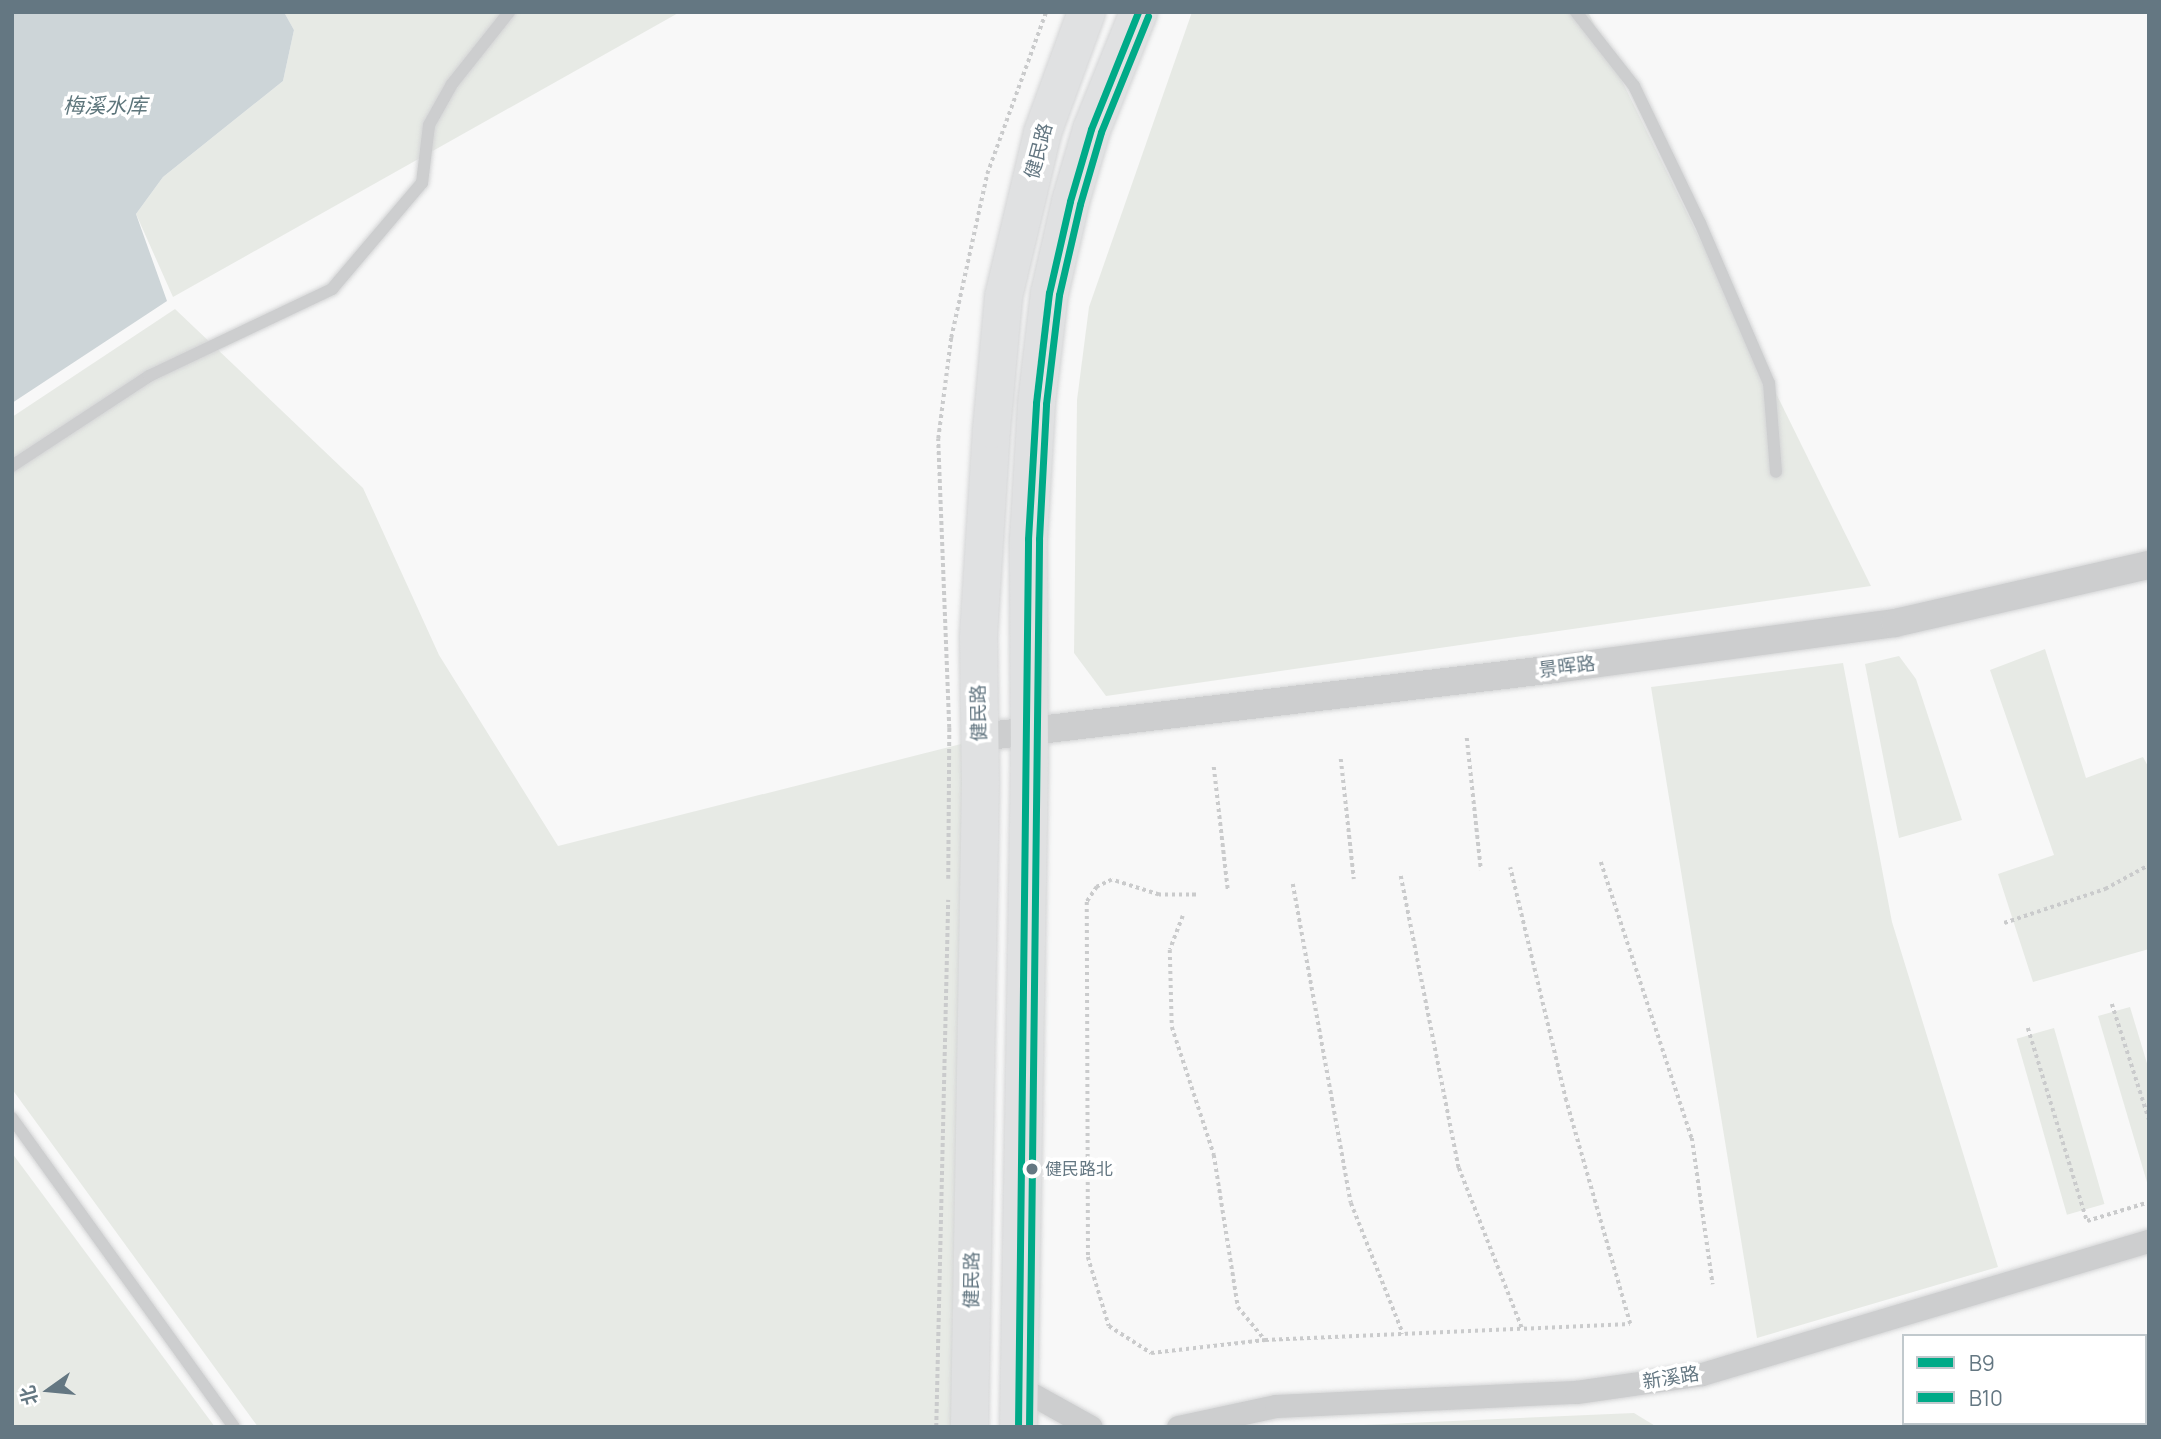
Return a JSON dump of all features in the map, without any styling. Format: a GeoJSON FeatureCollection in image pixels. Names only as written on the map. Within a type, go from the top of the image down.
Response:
{"type":"FeatureCollection","features":[{"type":"Feature","properties":{"kind":"main road","name":"健民路"},"geometry":{"type":"LineString","coordinates":[[969,1427],[980,737],[978,635],[1003,296],[1042,132],[1086,12]]}},
{"type":"Feature","properties":{"kind":"main road"},"geometry":{"type":"LineString","coordinates":[[1018,1427],[1029,732],[1028,539],[1036,403],[1049,293],[1091,130],[1138,12]]}},
{"type":"Feature","properties":{"kind":"street","name":"景晖路"},"geometry":{"type":"LineString","coordinates":[[980,737],[1895,623],[2149,565]]}},
{"type":"Feature","properties":{"kind":"street","name":"新溪路"},"geometry":{"type":"LineString","coordinates":[[1178,1427],[1276,1406],[1576,1392],[1702,1374],[2149,1241]]}},
{"type":"Feature","properties":{"kind":"street"},"geometry":{"type":"LineString","coordinates":[[1019,1387],[1091,1427]]}},
{"type":"Feature","properties":{"kind":"lane"},"geometry":{"type":"LineString","coordinates":[[12,466],[149,376],[332,289],[422,183],[429,125],[452,84],[509,12]]}},
{"type":"Feature","properties":{"kind":"lane"},"geometry":{"type":"LineString","coordinates":[[1576,12],[1634,86],[1700,223],[1769,383],[1776,472]]}},
{"type":"Feature","properties":{"kind":"lane"},"geometry":{"type":"LineString","coordinates":[[12,1118],[234,1427]]}},
{"type":"Feature","properties":{"kind":"path"},"geometry":{"type":"LineString","coordinates":[[1467,738],[1481,870]]}},
{"type":"Feature","properties":{"kind":"path"},"geometry":{"type":"LineString","coordinates":[[1341,759],[1353,879]]}},
{"type":"Feature","properties":{"kind":"path"},"geometry":{"type":"LineString","coordinates":[[1214,766],[1228,888]]}},
{"type":"Feature","properties":{"kind":"path"},"geometry":{"type":"LineString","coordinates":[[1601,862],[1692,1138],[1713,1285]]}},
{"type":"Feature","properties":{"kind":"path"},"geometry":{"type":"LineString","coordinates":[[2004,923],[2105,889],[2149,865]]}},
{"type":"Feature","properties":{"kind":"path"},"geometry":{"type":"LineString","coordinates":[[1196,895],[1159,895],[1112,880],[1097,887],[1087,902],[1088,1256],[1109,1325],[1141,1349],[1151,1353],[1265,1340],[1630,1324],[1566,1101],[1510,868]]}},
{"type":"Feature","properties":{"kind":"path"},"geometry":{"type":"LineString","coordinates":[[1401,876],[1459,1168],[1522,1328]]}},
{"type":"Feature","properties":{"kind":"path"},"geometry":{"type":"LineString","coordinates":[[1293,884],[1351,1203],[1403,1334]]}},
{"type":"Feature","properties":{"kind":"path"},"geometry":{"type":"LineString","coordinates":[[1183,916],[1170,950],[1172,1027],[1214,1155],[1238,1307],[1265,1340]]}},
{"type":"Feature","properties":{"kind":"path"},"geometry":{"type":"LineString","coordinates":[[2112,1004],[2149,1119]]}},
{"type":"Feature","properties":{"kind":"path"},"geometry":{"type":"LineString","coordinates":[[2028,1028],[2087,1221],[2149,1202]]}},
{"type":"Feature","properties":{"kind":"shaded area"},"geometry":{"type":"Polygon","coordinates":[[[284,12],[680,12],[173,297],[136,214],[163,177],[283,81],[294,30],[284,12]]]}},
{"type":"Feature","properties":{"kind":"shaded area"},"geometry":{"type":"Polygon","coordinates":[[[1192,12],[1588,12],[1871,586],[1106,696],[1074,653],[1077,400],[1089,307],[1192,12]]]}},
{"type":"Feature","properties":{"kind":"shaded area"},"geometry":{"type":"Polygon","coordinates":[[[175,309],[363,488],[439,655],[558,846],[969,742],[962,1427],[258,1427],[12,1089],[12,417],[175,309]]]}},
{"type":"Feature","properties":{"kind":"shaded area"},"geometry":{"type":"Polygon","coordinates":[[[2045,649],[2086,778],[2143,757],[2149,768],[2149,949],[2033,982],[1998,874],[2054,855],[1990,670],[2045,649]]]}},
{"type":"Feature","properties":{"kind":"shaded area"},"geometry":{"type":"Polygon","coordinates":[[[1899,656],[1916,679],[1962,820],[1899,838],[1865,664],[1899,656]]]}},
{"type":"Feature","properties":{"kind":"shaded area"},"geometry":{"type":"Polygon","coordinates":[[[1843,663],[1892,922],[1998,1267],[1757,1338],[1651,687],[1843,663]]]}},
{"type":"Feature","properties":{"kind":"shaded area"},"geometry":{"type":"Polygon","coordinates":[[[2130,1007],[2149,1070],[2149,1189],[2098,1016],[2130,1007]]]}},
{"type":"Feature","properties":{"kind":"shaded area"},"geometry":{"type":"Polygon","coordinates":[[[2054,1028],[2104,1204],[2067,1215],[2017,1039],[2054,1028]]]}},
{"type":"Feature","properties":{"kind":"shaded area"},"geometry":{"type":"Polygon","coordinates":[[[12,1153],[215,1427],[12,1427],[12,1153]]]}},
{"type":"Feature","properties":{"kind":"shaded area"},"geometry":{"type":"Polygon","coordinates":[[[1634,1413],[1657,1427],[1318,1427],[1634,1413]]]}},
{"type":"Feature","properties":{"kind":"water","name":"梅溪水库"},"geometry":{"type":"Polygon","coordinates":[[[12,12],[284,12],[294,30],[283,81],[163,177],[136,214],[167,301],[12,403],[12,12]]]}},
{"type":"Feature","properties":{"kind":"transit line","name":"B9"},"geometry":{"type":"LineString","coordinates":[[1018,1427],[1028,539],[1036,403],[1049,293],[1070,201],[1091,129],[1138,12]]}},
{"type":"Feature","properties":{"kind":"transit line","name":"B10"},"geometry":{"type":"LineString","coordinates":[[1029,1427],[1039,539],[1046,404],[1059,295],[1080,204],[1101,132],[1148,16]]}},
{"type":"Feature","properties":{"kind":"place","name":"健民路北"},"geometry":{"type":"Point","coordinates":[1032,1169]}}]}
